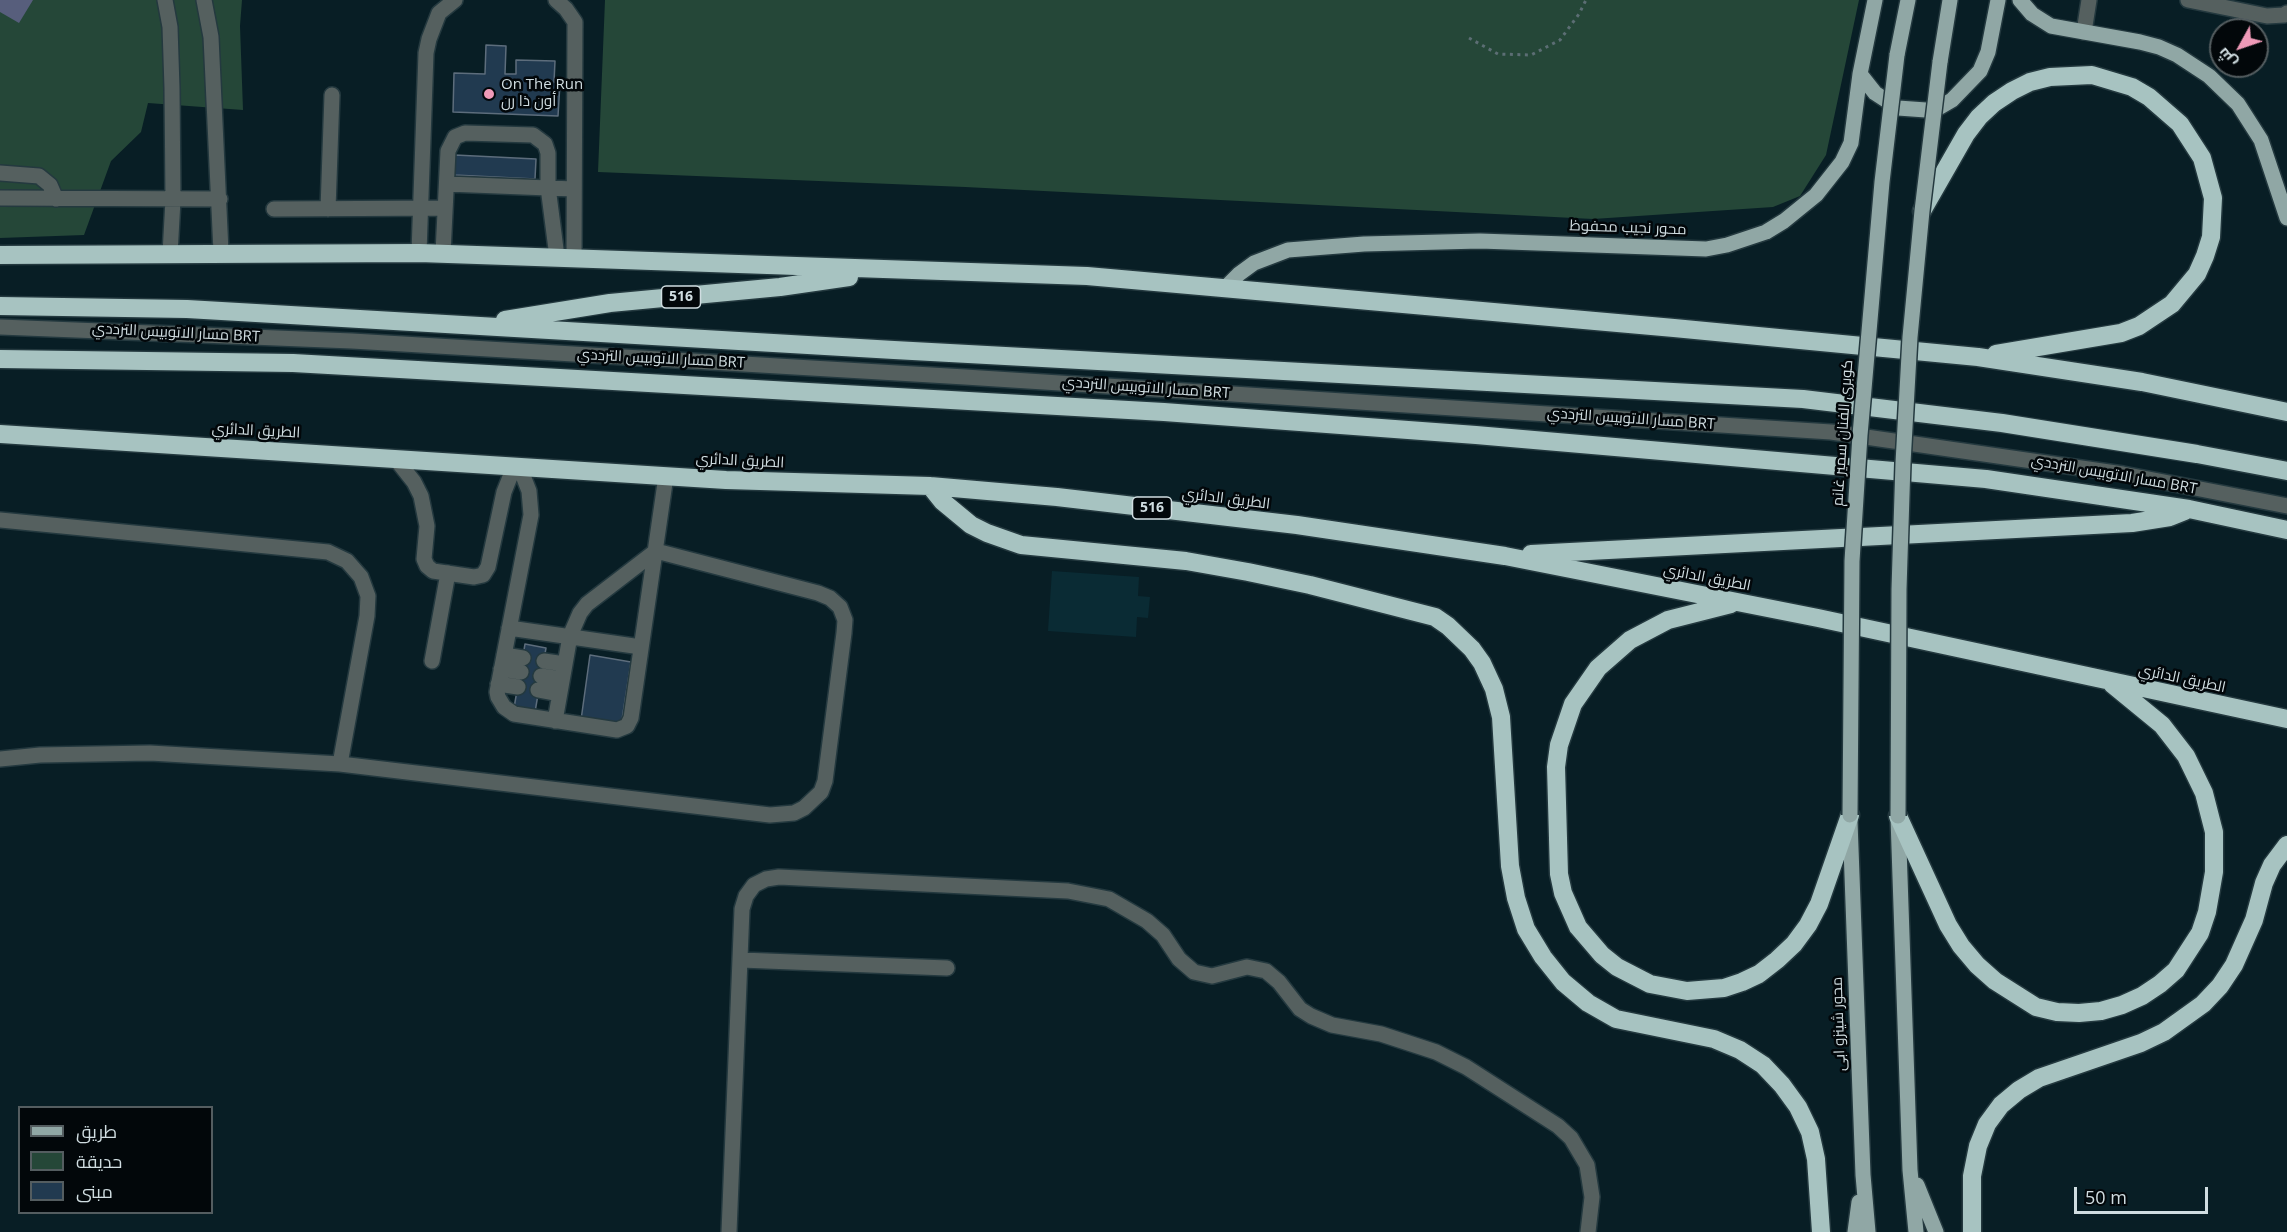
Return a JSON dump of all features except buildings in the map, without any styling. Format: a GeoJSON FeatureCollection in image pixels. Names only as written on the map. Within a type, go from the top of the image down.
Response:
{"type":"FeatureCollection","features":[{"type":"Feature","properties":{"kind":"highway"},"geometry":{"type":"LineString","coordinates":[[1922,211],[1966,134],[1979,117],[2012,91],[2030,82],[2050,77],[2081,75],[2112,80],[2150,97],[2180,124],[2202,158],[2213,198],[2211,237],[2197,274],[2172,304],[2139,326],[2102,338],[1978,357]]}},
{"type":"Feature","properties":{"kind":"highway","name":"516"},"geometry":{"type":"LineString","coordinates":[[0,255],[221,252],[443,253],[1087,276],[1978,357],[2142,382],[2287,412]]}},
{"type":"Feature","properties":{"kind":"highway","name":"516"},"geometry":{"type":"LineString","coordinates":[[470,326],[610,303],[780,287],[892,270]]}},
{"type":"Feature","properties":{"kind":"highway","name":"516"},"geometry":{"type":"LineString","coordinates":[[0,306],[188,309],[1803,399],[2002,423],[2197,454],[2287,471]]}},
{"type":"Feature","properties":{"kind":"highway"},"geometry":{"type":"LineString","coordinates":[[0,359],[292,363],[1164,412],[1476,435],[1986,479],[2189,509],[2287,530]]}},
{"type":"Feature","properties":{"kind":"highway","name":"الطريق الدائري"},"geometry":{"type":"LineString","coordinates":[[0,434],[666,476],[930,486],[1057,496],[1274,522],[1505,556],[1737,602],[2287,719]]}},
{"type":"Feature","properties":{"kind":"highway"},"geometry":{"type":"LineString","coordinates":[[930,486],[942,501],[971,525],[1021,545],[1186,561],[1248,572],[1320,587],[1434,617],[1448,626],[1473,650],[1494,689],[1501,717],[1510,866],[1526,929],[1543,957],[1563,982],[1588,1003],[1616,1019],[1714,1039],[1740,1050],[1763,1065],[1793,1100],[1810,1132],[1816,1159],[1821,1232]]}},
{"type":"Feature","properties":{"kind":"highway"},"geometry":{"type":"LineString","coordinates":[[1505,556],[2132,523],[2170,517],[2189,509]]}},
{"type":"Feature","properties":{"kind":"highway"},"geometry":{"type":"LineString","coordinates":[[1737,602],[1668,620],[1649,629],[1613,653],[1584,686],[1565,724],[1556,767],[1559,874],[1563,893],[1578,927],[1602,956],[1650,984],[1687,991],[1724,988],[1759,974],[1778,960],[1808,925],[1819,904],[1850,815]]}},
{"type":"Feature","properties":{"kind":"highway"},"geometry":{"type":"LineString","coordinates":[[1898,816],[1948,925],[1961,946],[1995,981],[2036,1006],[2057,1012],[2079,1013],[2111,1008],[2142,996],[2176,970],[2200,933],[2211,892],[2215,852],[2214,832],[2204,792],[2187,756],[2162,725],[2110,682]]}},
{"type":"Feature","properties":{"kind":"highway"},"geometry":{"type":"LineString","coordinates":[[1972,1232],[1972,1176],[1978,1146],[1987,1124],[2001,1105],[2019,1090],[2039,1078],[2141,1043],[2163,1032],[2203,1004],[2220,986],[2234,965],[2254,920],[2264,883],[2272,865],[2287,845]]}},
{"type":"Feature","properties":{"kind":"main road","name":"محور نجيب محفوظ"},"geometry":{"type":"LineString","coordinates":[[1226,287],[1254,263],[1288,250],[1306,248],[1480,241],[1707,249],[1747,240],[1775,227],[1801,209],[1836,171],[1851,143],[1860,74],[1875,0]]}},
{"type":"Feature","properties":{"kind":"main road","name":"كوبرى الفنان سمير غانم"},"geometry":{"type":"LineString","coordinates":[[1850,815],[1852,561],[1860,435],[1882,182],[1897,55],[1908,0]]}},
{"type":"Feature","properties":{"kind":"main road"},"geometry":{"type":"LineString","coordinates":[[1916,1232],[1910,1170],[1898,816],[1899,589],[1903,463],[1911,337],[1922,211],[1950,0]]}},
{"type":"Feature","properties":{"kind":"main road"},"geometry":{"type":"LineString","coordinates":[[1860,74],[1875,93],[1898,108],[1926,110],[1946,103],[1974,79],[1985,62],[1998,0]]}},
{"type":"Feature","properties":{"kind":"main road"},"geometry":{"type":"LineString","coordinates":[[2020,0],[2032,14],[2051,26],[2159,47],[2193,64],[2224,88],[2238,104],[2261,140],[2287,218]]}},
{"type":"Feature","properties":{"kind":"main road","name":"محور شينزو ابى"},"geometry":{"type":"LineString","coordinates":[[1850,815],[1863,1175],[1868,1232]]}},
{"type":"Feature","properties":{"kind":"main road"},"geometry":{"type":"LineString","coordinates":[[1910,1170],[1936,1232]]}},
{"type":"Feature","properties":{"kind":"main road"},"geometry":{"type":"LineString","coordinates":[[1855,1232],[1863,1175]]}},
{"type":"Feature","properties":{"kind":"street"},"geometry":{"type":"LineString","coordinates":[[165,0],[170,27],[173,200],[170,254]]}},
{"type":"Feature","properties":{"kind":"street"},"geometry":{"type":"LineString","coordinates":[[204,0],[211,37],[221,252]]}},
{"type":"Feature","properties":{"kind":"street"},"geometry":{"type":"LineString","coordinates":[[418,253],[426,53],[439,13],[455,0]]}},
{"type":"Feature","properties":{"kind":"street"},"geometry":{"type":"LineString","coordinates":[[556,0],[575,22],[574,189],[565,257]]}},
{"type":"Feature","properties":{"kind":"street"},"geometry":{"type":"LineString","coordinates":[[2084,32],[2089,0]]}},
{"type":"Feature","properties":{"kind":"street"},"geometry":{"type":"LineString","coordinates":[[2188,0],[2267,16],[2287,13]]}},
{"type":"Feature","properties":{"kind":"street"},"geometry":{"type":"LineString","coordinates":[[328,209],[332,95]]}},
{"type":"Feature","properties":{"kind":"street"},"geometry":{"type":"LineString","coordinates":[[443,253],[449,146],[460,135],[533,135],[542,140],[547,148],[548,187],[565,257]]}},
{"type":"Feature","properties":{"kind":"street"},"geometry":{"type":"LineString","coordinates":[[0,173],[39,176],[50,185],[56,199]]}},
{"type":"Feature","properties":{"kind":"street"},"geometry":{"type":"LineString","coordinates":[[447,184],[574,189]]}},
{"type":"Feature","properties":{"kind":"street"},"geometry":{"type":"LineString","coordinates":[[0,198],[220,199]]}},
{"type":"Feature","properties":{"kind":"street"},"geometry":{"type":"LineString","coordinates":[[274,209],[446,208]]}},
{"type":"Feature","properties":{"kind":"street","name":"مسار الاتوبيس الترددي BRT"},"geometry":{"type":"LineString","coordinates":[[0,327],[375,342],[965,376],[1831,432],[2123,474],[2287,506]]}},
{"type":"Feature","properties":{"kind":"street"},"geometry":{"type":"LineString","coordinates":[[395,459],[414,482],[423,504],[427,526],[425,563],[433,571],[474,577],[479,577],[487,571],[504,492],[517,467]]}},
{"type":"Feature","properties":{"kind":"street"},"geometry":{"type":"LineString","coordinates":[[517,467],[529,491],[531,515],[501,669],[498,697],[508,711],[514,714],[617,730],[627,726],[631,718],[666,476]]}},
{"type":"Feature","properties":{"kind":"street"},"geometry":{"type":"LineString","coordinates":[[0,520],[328,552],[347,561],[361,577],[368,596],[367,616],[340,764]]}},
{"type":"Feature","properties":{"kind":"street"},"geometry":{"type":"LineString","coordinates":[[555,721],[574,623],[587,604],[656,551]]}},
{"type":"Feature","properties":{"kind":"street"},"geometry":{"type":"LineString","coordinates":[[0,759],[40,755],[150,753],[340,764],[770,815],[794,813],[804,808],[821,792],[825,781],[844,633],[845,620],[840,607],[830,598],[818,592],[656,551]]}},
{"type":"Feature","properties":{"kind":"street"},"geometry":{"type":"LineString","coordinates":[[432,661],[448,573]]}},
{"type":"Feature","properties":{"kind":"street"},"geometry":{"type":"LineString","coordinates":[[509,628],[642,647]]}},
{"type":"Feature","properties":{"kind":"street"},"geometry":{"type":"LineString","coordinates":[[561,686],[541,676],[565,664]]}},
{"type":"Feature","properties":{"kind":"street"},"geometry":{"type":"LineString","coordinates":[[501,669],[521,672],[501,669]]}},
{"type":"Feature","properties":{"kind":"street"},"geometry":{"type":"LineString","coordinates":[[729,1232],[742,909],[746,896],[754,885],[766,879],[779,877],[1068,891],[1109,899],[1147,921],[1163,935],[1179,959],[1194,972],[1212,976],[1247,967],[1266,971],[1279,982],[1300,1009],[1311,1016],[1332,1025],[1381,1034],[1436,1052],[1466,1067],[1558,1126],[1571,1137],[1587,1166],[1592,1197],[1588,1232]]}},
{"type":"Feature","properties":{"kind":"street"},"geometry":{"type":"LineString","coordinates":[[741,960],[947,968]]}},
{"type":"Feature","properties":{"kind":"path"},"geometry":{"type":"LineString","coordinates":[[1469,38],[1498,54],[1531,55],[1560,40],[1580,14],[1586,0]]}},
{"type":"Feature","properties":{"kind":"shaded area"},"geometry":{"type":"Polygon","coordinates":[[[0,0],[33,0],[19,23],[0,12],[0,0]]]}},
{"type":"Feature","properties":{"kind":"shaded area"},"geometry":{"type":"Polygon","coordinates":[[[1052,571],[1139,577],[1138,596],[1150,597],[1148,618],[1137,617],[1136,637],[1048,631],[1052,571]]]}},
{"type":"Feature","properties":{"kind":"green space"},"geometry":{"type":"Polygon","coordinates":[[[0,0],[242,0],[240,26],[243,110],[148,103],[141,132],[111,161],[84,235],[0,238],[0,0]]]}},
{"type":"Feature","properties":{"kind":"green space"},"geometry":{"type":"Polygon","coordinates":[[[605,0],[1859,0],[1826,155],[1800,196],[1773,207],[1593,219],[965,187],[598,172],[605,0]]]}},
{"type":"Feature","properties":{"kind":"place","name":"On The Run أون ذا رن"},"geometry":{"type":"Point","coordinates":[489,94]}}]}
